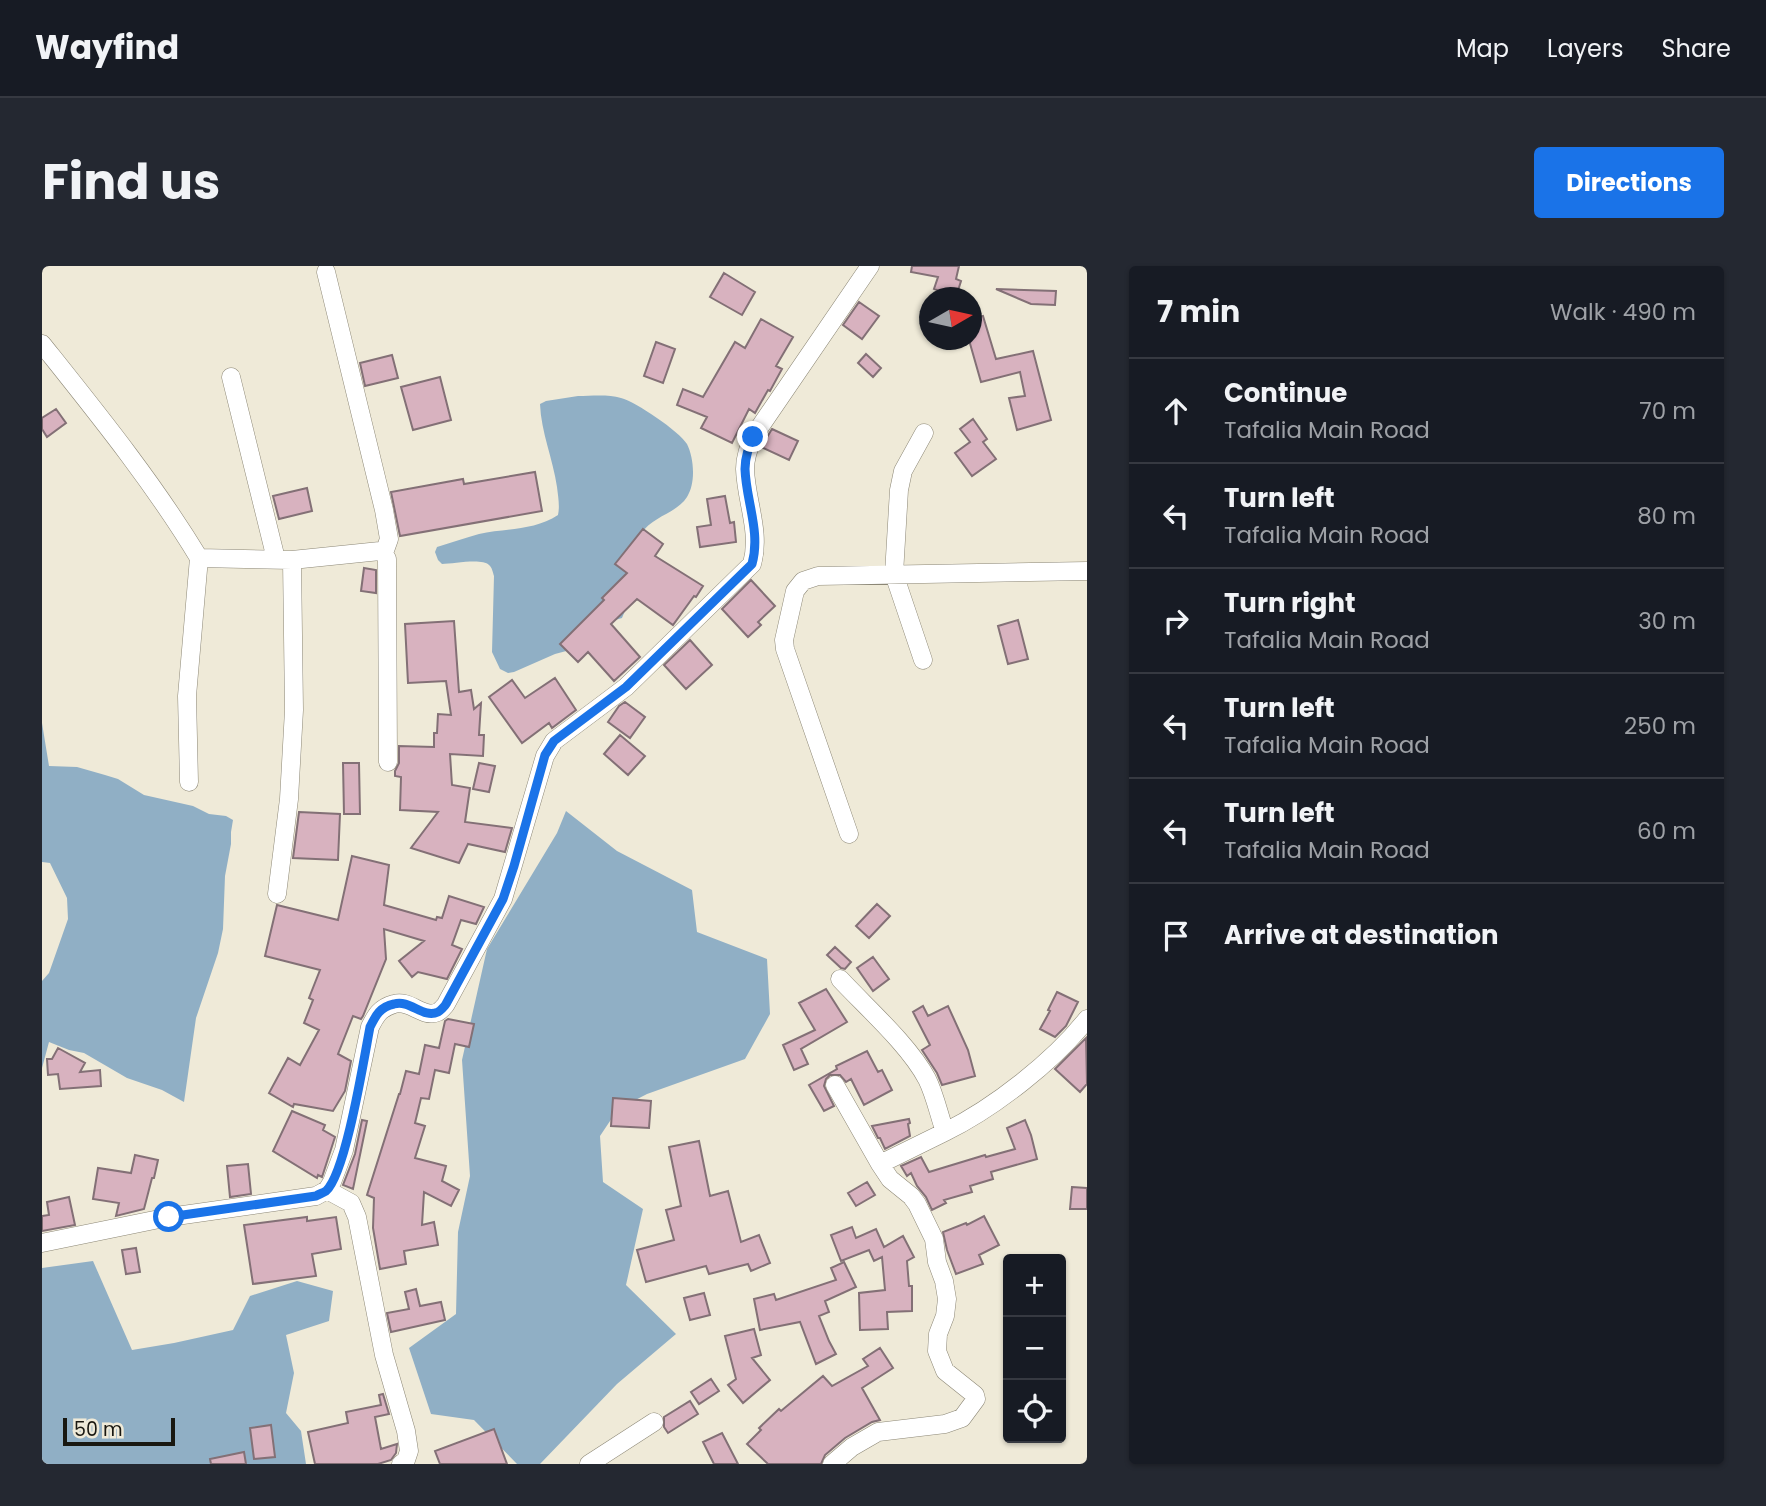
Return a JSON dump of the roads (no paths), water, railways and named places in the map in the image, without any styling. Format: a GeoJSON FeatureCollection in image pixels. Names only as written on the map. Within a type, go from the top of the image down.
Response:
{"type":"FeatureCollection","features":[{"type":"Feature","properties":{"kind":"street"},"geometry":{"type":"LineString","coordinates":[[42,1243],[169,1217],[316,1196],[327,1190],[344,1150],[370,1027],[377,1012],[400,1002],[428,1014],[439,1012],[446,1004],[503,899],[545,755],[554,741],[626,687],[752,564],[756,551],[755,536],[745,469],[753,437],[867,269]]}},
{"type":"Feature","properties":{"kind":"street"},"geometry":{"type":"LineString","coordinates":[[326,272],[384,510],[389,539],[384,553]]}},
{"type":"Feature","properties":{"kind":"street"},"geometry":{"type":"LineString","coordinates":[[42,344],[171,513],[199,558],[187,696],[188,782]]}},
{"type":"Feature","properties":{"kind":"street"},"geometry":{"type":"LineString","coordinates":[[231,377],[284,559],[292,736],[289,799],[277,894]]}},
{"type":"Feature","properties":{"kind":"street"},"geometry":{"type":"LineString","coordinates":[[923,660],[894,574],[898,501],[903,471],[925,433]]}},
{"type":"Feature","properties":{"kind":"street"},"geometry":{"type":"LineString","coordinates":[[199,558],[284,559],[380,551],[384,553],[387,559],[388,762]]}},
{"type":"Feature","properties":{"kind":"street"},"geometry":{"type":"LineString","coordinates":[[849,834],[785,649],[784,640],[796,591],[803,581],[818,576],[1087,571]]}},
{"type":"Feature","properties":{"kind":"street"},"geometry":{"type":"LineString","coordinates":[[840,979],[918,1065],[928,1080],[945,1132]]}},
{"type":"Feature","properties":{"kind":"street"},"geometry":{"type":"LineString","coordinates":[[880,1164],[960,1125],[1016,1088],[1058,1050],[1087,1018]]}},
{"type":"Feature","properties":{"kind":"street"},"geometry":{"type":"LineString","coordinates":[[832,1464],[852,1447],[878,1432],[945,1424],[962,1418],[976,1399],[975,1395],[945,1371],[937,1351],[938,1334],[946,1316],[947,1298],[934,1239],[917,1204],[890,1179],[880,1164],[835,1085]]}},
{"type":"Feature","properties":{"kind":"street"},"geometry":{"type":"LineString","coordinates":[[327,1190],[351,1203],[357,1217],[384,1355],[406,1431],[409,1451],[407,1460],[401,1464]]}},
{"type":"Feature","properties":{"kind":"street"},"geometry":{"type":"LineString","coordinates":[[589,1464],[654,1422]]}},
{"type":"Feature","properties":{"kind":"water"},"geometry":{"type":"Polygon","coordinates":[[[578,396],[621,398],[667,425],[687,444],[692,463],[692,485],[682,503],[651,523],[641,534],[622,618],[606,620],[570,650],[508,673],[500,669],[492,652],[494,576],[491,567],[480,562],[442,564],[435,552],[437,547],[468,537],[539,524],[558,515],[557,487],[540,404],[578,396]]]}},
{"type":"Feature","properties":{"kind":"water"},"geometry":{"type":"Polygon","coordinates":[[[42,723],[49,766],[77,767],[105,775],[118,779],[144,795],[193,806],[209,814],[226,816],[233,820],[225,876],[223,929],[218,953],[196,1018],[184,1102],[162,1090],[127,1078],[84,1053],[49,1042],[42,1068],[42,981],[49,973],[68,919],[67,898],[50,863],[42,862],[42,723]]]}},
{"type":"Feature","properties":{"kind":"water"},"geometry":{"type":"Polygon","coordinates":[[[566,811],[617,851],[692,890],[697,932],[767,959],[770,1014],[745,1059],[647,1094],[618,1109],[600,1136],[603,1182],[643,1209],[626,1285],[676,1334],[617,1384],[540,1464],[517,1464],[474,1420],[431,1414],[409,1348],[456,1314],[458,1232],[470,1176],[462,1060],[487,949],[557,833],[566,811]]]}},
{"type":"Feature","properties":{"kind":"water"},"geometry":{"type":"Polygon","coordinates":[[[93,1261],[132,1350],[233,1330],[250,1296],[297,1281],[333,1291],[329,1321],[286,1335],[294,1373],[286,1413],[301,1431],[306,1464],[42,1464],[42,1268],[93,1261]]]}}]}
